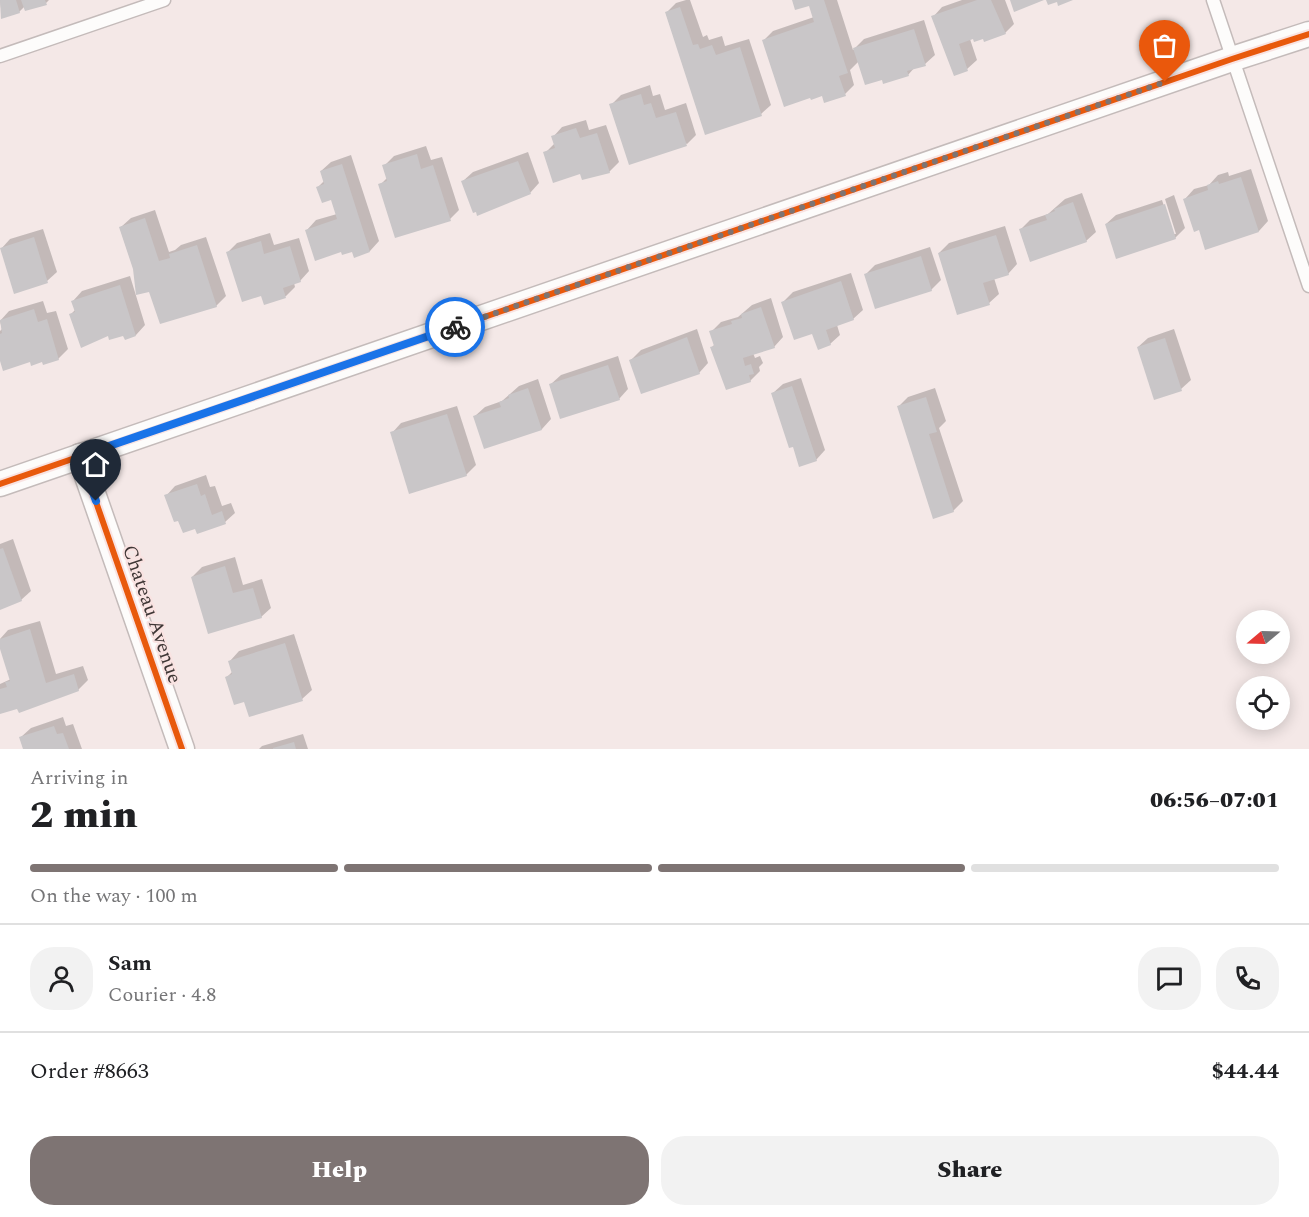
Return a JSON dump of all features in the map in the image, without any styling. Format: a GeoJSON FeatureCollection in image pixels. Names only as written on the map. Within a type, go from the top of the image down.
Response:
{"type":"FeatureCollection","features":[{"type":"Feature","properties":{"kind":"street"},"geometry":{"type":"LineString","coordinates":[[0,484],[1309,34]]}},
{"type":"Feature","properties":{"kind":"street","name":"Chateau Avenue"},"geometry":{"type":"LineString","coordinates":[[80,456],[182,749]]}},
{"type":"Feature","properties":{"kind":"lane"},"geometry":{"type":"LineString","coordinates":[[0,56],[164,0]]}},
{"type":"Feature","properties":{"kind":"lane"},"geometry":{"type":"LineString","coordinates":[[1213,0],[1309,286]]}},
{"type":"Feature","properties":{"kind":"building"},"geometry":{"type":"Polygon","coordinates":[[[0,0],[16,0],[20,13],[1,19],[0,0]]]}},
{"type":"Feature","properties":{"kind":"building"},"geometry":{"type":"Polygon","coordinates":[[[21,0],[45,0],[47,5],[25,11],[21,0]]]}},
{"type":"Feature","properties":{"kind":"building"},"geometry":{"type":"Polygon","coordinates":[[[792,0],[824,0],[848,73],[839,76],[846,96],[824,103],[822,96],[811,100],[810,98],[784,107],[762,40],[814,22],[809,6],[795,10],[792,0]]]}},
{"type":"Feature","properties":{"kind":"building"},"geometry":{"type":"Polygon","coordinates":[[[977,0],[991,0],[1006,34],[984,42],[983,39],[974,42],[973,39],[959,44],[968,71],[954,76],[931,16],[977,0]]]}},
{"type":"Feature","properties":{"kind":"building"},"geometry":{"type":"Polygon","coordinates":[[[1010,0],[1044,0],[1014,12],[1010,0]]]}},
{"type":"Feature","properties":{"kind":"building"},"geometry":{"type":"Polygon","coordinates":[[[1046,0],[1073,0],[1058,6],[1057,2],[1048,5],[1046,0]]]}},
{"type":"Feature","properties":{"kind":"building"},"geometry":{"type":"Polygon","coordinates":[[[680,7],[693,45],[698,44],[700,49],[712,45],[716,55],[740,47],[762,116],[705,135],[665,12],[680,7]]]}},
{"type":"Feature","properties":{"kind":"building"},"geometry":{"type":"Polygon","coordinates":[[[914,29],[926,66],[907,71],[909,76],[883,84],[882,80],[865,85],[853,48],[914,29]]]}},
{"type":"Feature","properties":{"kind":"building"},"geometry":{"type":"Polygon","coordinates":[[[641,94],[644,105],[651,103],[656,118],[676,112],[687,146],[629,165],[609,104],[641,94]]]}},
{"type":"Feature","properties":{"kind":"building"},"geometry":{"type":"Polygon","coordinates":[[[576,128],[580,138],[597,133],[610,173],[582,180],[580,174],[553,183],[543,152],[555,148],[551,136],[576,128]]]}},
{"type":"Feature","properties":{"kind":"building"},"geometry":{"type":"Polygon","coordinates":[[[417,154],[421,169],[433,165],[451,221],[395,238],[378,184],[387,181],[382,165],[417,154]]]}},
{"type":"Feature","properties":{"kind":"building"},"geometry":{"type":"Polygon","coordinates":[[[518,161],[531,194],[477,216],[476,212],[473,213],[461,181],[518,161]]]}},
{"type":"Feature","properties":{"kind":"building"},"geometry":{"type":"Polygon","coordinates":[[[342,164],[370,252],[354,258],[352,252],[342,255],[341,252],[315,261],[305,230],[337,219],[331,200],[322,203],[316,187],[324,184],[320,171],[342,164]]]}},
{"type":"Feature","properties":{"kind":"building"},"geometry":{"type":"Polygon","coordinates":[[[1241,177],[1259,232],[1205,250],[1199,230],[1194,232],[1183,199],[1208,190],[1207,185],[1241,177]]]}},
{"type":"Feature","properties":{"kind":"building"},"geometry":{"type":"Polygon","coordinates":[[[1073,202],[1087,242],[1030,262],[1019,229],[1047,220],[1045,215],[1073,202]]]}},
{"type":"Feature","properties":{"kind":"building"},"geometry":{"type":"Polygon","coordinates":[[[1165,204],[1176,239],[1116,259],[1105,224],[1165,204]]]}},
{"type":"Feature","properties":{"kind":"building"},"geometry":{"type":"Polygon","coordinates":[[[145,218],[159,261],[170,258],[169,254],[197,245],[217,307],[160,324],[149,292],[136,295],[133,269],[119,227],[145,218]]]}},
{"type":"Feature","properties":{"kind":"building"},"geometry":{"type":"Polygon","coordinates":[[[996,235],[1009,275],[983,283],[990,305],[957,315],[938,253],[996,235]]]}},
{"type":"Feature","properties":{"kind":"building"},"geometry":{"type":"Polygon","coordinates":[[[34,237],[48,283],[14,294],[0,248],[34,237]]]}},
{"type":"Feature","properties":{"kind":"building"},"geometry":{"type":"Polygon","coordinates":[[[261,241],[264,254],[290,246],[301,282],[283,288],[286,298],[264,305],[261,296],[242,302],[226,252],[261,241]]]}},
{"type":"Feature","properties":{"kind":"building"},"geometry":{"type":"Polygon","coordinates":[[[921,256],[932,291],[875,309],[864,274],[921,256]]]}},
{"type":"Feature","properties":{"kind":"building"},"geometry":{"type":"Polygon","coordinates":[[[841,281],[854,320],[826,330],[831,345],[818,350],[812,334],[794,340],[781,302],[841,281]]]}},
{"type":"Feature","properties":{"kind":"building"},"geometry":{"type":"Polygon","coordinates":[[[120,285],[136,336],[125,340],[123,336],[109,340],[108,336],[81,348],[69,314],[75,312],[71,301],[120,285]]]}},
{"type":"Feature","properties":{"kind":"building"},"geometry":{"type":"Polygon","coordinates":[[[761,307],[775,348],[743,358],[745,366],[751,364],[754,374],[749,375],[751,382],[726,390],[710,347],[714,346],[709,331],[732,324],[731,321],[742,318],[741,314],[761,307]]]}},
{"type":"Feature","properties":{"kind":"building"},"geometry":{"type":"Polygon","coordinates":[[[34,309],[38,322],[47,319],[59,360],[31,366],[30,362],[3,371],[0,361],[0,334],[2,333],[0,320],[34,309]]]}},
{"type":"Feature","properties":{"kind":"building"},"geometry":{"type":"Polygon","coordinates":[[[687,337],[700,374],[641,394],[629,360],[687,337]]]}},
{"type":"Feature","properties":{"kind":"building"},"geometry":{"type":"Polygon","coordinates":[[[1165,338],[1182,391],[1154,400],[1137,347],[1165,338]]]}},
{"type":"Feature","properties":{"kind":"building"},"geometry":{"type":"Polygon","coordinates":[[[608,365],[620,400],[560,419],[549,384],[608,365]]]}},
{"type":"Feature","properties":{"kind":"building"},"geometry":{"type":"Polygon","coordinates":[[[792,386],[817,461],[799,467],[793,447],[789,448],[771,393],[792,386]]]}},
{"type":"Feature","properties":{"kind":"building"},"geometry":{"type":"Polygon","coordinates":[[[528,388],[542,430],[484,449],[473,416],[501,407],[499,402],[509,398],[508,395],[528,388]]]}},
{"type":"Feature","properties":{"kind":"building"},"geometry":{"type":"Polygon","coordinates":[[[926,397],[937,432],[929,434],[954,512],[933,519],[897,406],[926,397]]]}},
{"type":"Feature","properties":{"kind":"building"},"geometry":{"type":"Polygon","coordinates":[[[447,414],[467,476],[409,494],[390,432],[447,414]]]}},
{"type":"Feature","properties":{"kind":"building"},"geometry":{"type":"Polygon","coordinates":[[[197,484],[201,496],[205,494],[212,515],[222,511],[226,524],[197,534],[195,529],[183,533],[178,521],[174,522],[164,495],[197,484]]]}},
{"type":"Feature","properties":{"kind":"building"},"geometry":{"type":"Polygon","coordinates":[[[3,548],[22,601],[0,610],[0,549],[3,548]]]}},
{"type":"Feature","properties":{"kind":"building"},"geometry":{"type":"Polygon","coordinates":[[[225,566],[233,593],[253,588],[262,618],[208,634],[191,577],[225,566]]]}},
{"type":"Feature","properties":{"kind":"building"},"geometry":{"type":"Polygon","coordinates":[[[30,629],[46,683],[74,674],[79,691],[19,713],[17,709],[0,714],[0,689],[7,687],[5,682],[10,681],[0,649],[0,639],[30,629]]]}},
{"type":"Feature","properties":{"kind":"building"},"geometry":{"type":"Polygon","coordinates":[[[285,643],[303,701],[249,717],[244,702],[234,705],[225,677],[232,674],[228,661],[285,643]]]}},
{"type":"Feature","properties":{"kind":"building"},"geometry":{"type":"Polygon","coordinates":[[[54,726],[57,734],[63,733],[69,749],[23,749],[19,737],[54,726]]]}},
{"type":"Feature","properties":{"kind":"building"},"geometry":{"type":"Polygon","coordinates":[[[294,742],[296,749],[273,749],[273,748],[294,742]]]}},
{"type":"Feature","properties":{"kind":"cycle path"},"geometry":{"type":"LineString","coordinates":[[0,484],[1309,34]]}},
{"type":"Feature","properties":{"kind":"cycle path"},"geometry":{"type":"LineString","coordinates":[[80,456],[182,749]]}},
{"type":"Feature","properties":{"kind":"way so far"},"geometry":{"type":"LineString","coordinates":[[455,327],[1165,82]]}},
{"type":"Feature","properties":{"kind":"route"},"geometry":{"type":"LineString","coordinates":[[96,501],[80,456],[455,327]]}}]}
